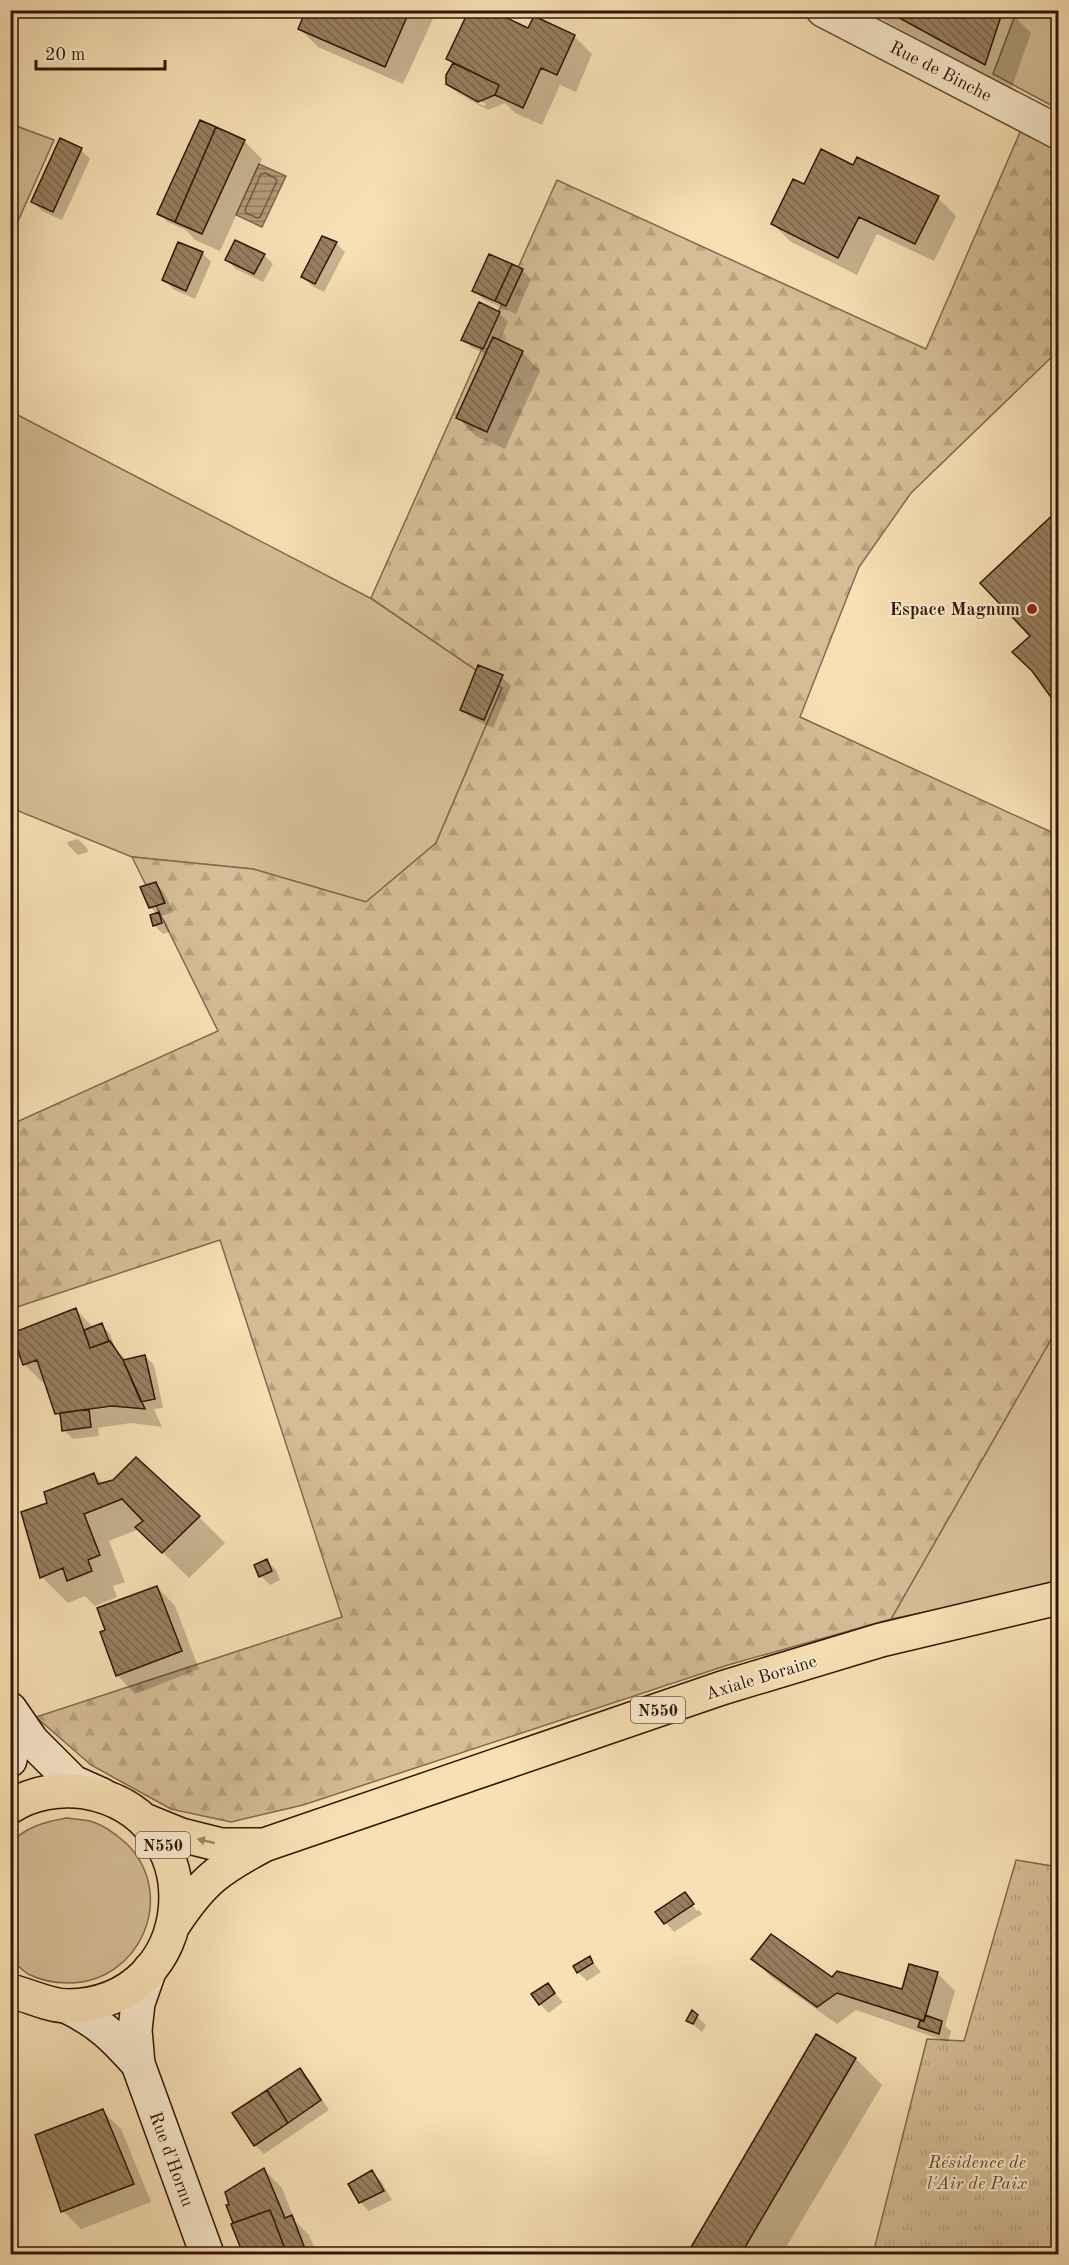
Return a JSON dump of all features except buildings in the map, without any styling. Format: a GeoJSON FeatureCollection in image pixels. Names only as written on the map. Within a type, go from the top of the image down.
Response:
{"type":"FeatureCollection","features":[{"type":"Feature","properties":{"kind":"main road","name":"Axiale Boraine"},"geometry":{"type":"LineString","coordinates":[[264,1845],[722,1688],[881,1640],[1059,1598]]}},
{"type":"Feature","properties":{"kind":"main road","name":"N550"},"geometry":{"type":"LineString","coordinates":[[10,1808],[44,1793],[73,1790],[102,1795],[124,1805],[144,1820],[181,1835],[221,1845],[264,1845]]}},
{"type":"Feature","properties":{"kind":"main road","name":"N550"},"geometry":{"type":"LineString","coordinates":[[144,1820],[166,1850],[177,1886],[174,1924]]}},
{"type":"Feature","properties":{"kind":"main road","name":"N550"},"geometry":{"type":"LineString","coordinates":[[11,1990],[38,2001],[66,2006],[97,2003],[127,1990],[150,1969],[161,1955],[174,1924],[190,1899],[207,1881],[225,1866],[264,1845]]}},
{"type":"Feature","properties":{"kind":"street","name":"Rue de Binche"},"geometry":{"type":"LineString","coordinates":[[823,10],[1059,132]]}},
{"type":"Feature","properties":{"kind":"street"},"geometry":{"type":"LineString","coordinates":[[10,1709],[32,1741],[73,1782],[102,1795]]}},
{"type":"Feature","properties":{"kind":"street"},"geometry":{"type":"LineString","coordinates":[[10,1724],[13,1740],[10,1760]]}},
{"type":"Feature","properties":{"kind":"street"},"geometry":{"type":"LineString","coordinates":[[138,2064],[135,2030],[138,2003],[150,1969]]}},
{"type":"Feature","properties":{"kind":"street"},"geometry":{"type":"LineString","coordinates":[[66,2006],[89,2017],[113,2036],[138,2064]]}},
{"type":"Feature","properties":{"kind":"street","name":"Rue d'Hornu"},"geometry":{"type":"LineString","coordinates":[[138,2064],[207,2254]]}},
{"type":"Feature","properties":{"kind":"green space"},"geometry":{"type":"Polygon","coordinates":[[[1017,10],[1058,11],[1058,109],[993,74],[1017,10]]]}},
{"type":"Feature","properties":{"kind":"green space"},"geometry":{"type":"Polygon","coordinates":[[[1027,116],[1058,132],[1058,351],[911,493],[859,567],[800,717],[1058,835],[1058,1327],[891,1619],[728,1665],[303,1805],[231,1822],[171,1809],[91,1765],[36,1717],[342,1617],[220,1240],[11,1309],[10,1125],[218,1031],[132,857],[253,869],[366,902],[436,843],[502,688],[371,598],[557,180],[926,349],[1027,116]]]}},
{"type":"Feature","properties":{"kind":"green space"},"geometry":{"type":"Polygon","coordinates":[[[11,124],[54,140],[11,237],[11,124]]]}},
{"type":"Feature","properties":{"kind":"green space"},"geometry":{"type":"Polygon","coordinates":[[[10,411],[370,598],[502,688],[436,843],[366,902],[253,869],[132,857],[11,808],[10,411]]]}},
{"type":"Feature","properties":{"kind":"green space"},"geometry":{"type":"Polygon","coordinates":[[[1058,1327],[1058,1585],[891,1619],[1058,1327]]]}},
{"type":"Feature","properties":{"kind":"green space"},"geometry":{"type":"Polygon","coordinates":[[[66,1818],[87,1820],[98,1824],[127,1844],[142,1865],[149,1888],[150,1911],[144,1933],[132,1953],[115,1969],[93,1979],[68,1983],[48,1981],[28,1974],[11,1959],[11,1843],[29,1829],[66,1818]]]}},
{"type":"Feature","properties":{"kind":"green space","name":"Résidence de l'Air de Paix"},"geometry":{"type":"Polygon","coordinates":[[[1016,1860],[1058,1867],[1058,2254],[873,2254],[927,2039],[964,2041],[1016,1860]]]}},
{"type":"Feature","properties":{"kind":"water"},"geometry":{"type":"Polygon","coordinates":[[[259,164],[286,176],[262,227],[236,215],[259,164]]]}},
{"type":"Feature","properties":{"kind":"place","name":"Espace Magnum"},"geometry":{"type":"Point","coordinates":[1032,609]}}]}
